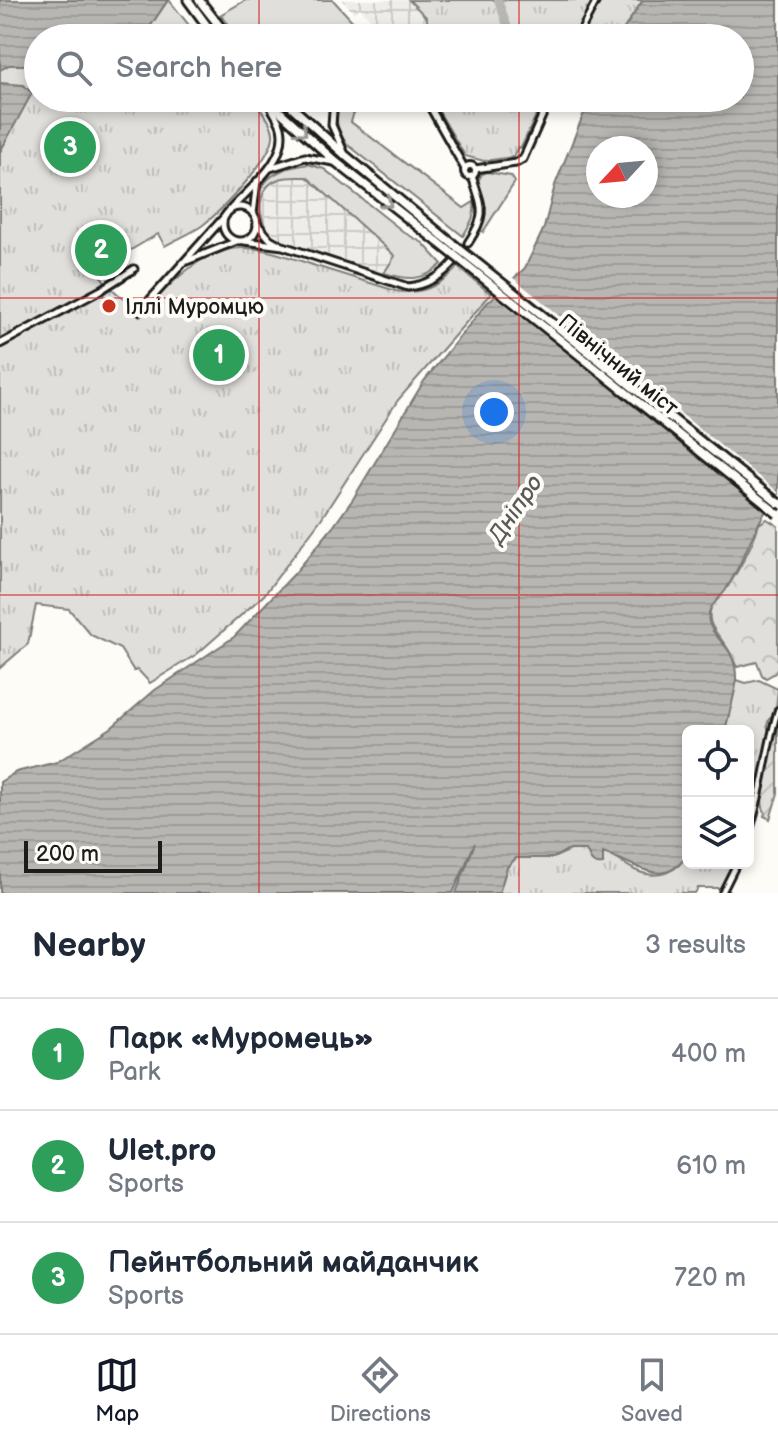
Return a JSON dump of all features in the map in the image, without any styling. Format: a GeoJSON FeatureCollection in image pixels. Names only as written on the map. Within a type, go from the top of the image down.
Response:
{"type":"FeatureCollection","features":[{"type":"Feature","properties":{"kind":"main road"},"geometry":{"type":"LineString","coordinates":[[188,0],[211,24]]}},
{"type":"Feature","properties":{"kind":"main road"},"geometry":{"type":"LineString","coordinates":[[199,0],[212,24]]}},
{"type":"Feature","properties":{"kind":"main road"},"geometry":{"type":"LineString","coordinates":[[280,112],[336,162],[441,239]]}},
{"type":"Feature","properties":{"kind":"main road"},"geometry":{"type":"LineString","coordinates":[[297,112],[441,239]]}},
{"type":"Feature","properties":{"kind":"main road","name":"Північний міст"},"geometry":{"type":"LineString","coordinates":[[441,239],[778,503]]}},
{"type":"Feature","properties":{"kind":"main road","name":"Північний міст"},"geometry":{"type":"LineString","coordinates":[[441,239],[778,514]]}},
{"type":"Feature","properties":{"kind":"street"},"geometry":{"type":"LineString","coordinates":[[584,24],[597,0]]}},
{"type":"Feature","properties":{"kind":"street"},"geometry":{"type":"LineString","coordinates":[[140,311],[269,168],[279,151],[281,139],[281,127],[273,112]]}},
{"type":"Feature","properties":{"kind":"street"},"geometry":{"type":"LineString","coordinates":[[332,112],[332,125],[346,156]]}},
{"type":"Feature","properties":{"kind":"street"},"geometry":{"type":"LineString","coordinates":[[433,112],[466,174],[472,176]]}},
{"type":"Feature","properties":{"kind":"street"},"geometry":{"type":"LineString","coordinates":[[465,169],[470,165],[475,169],[516,163],[523,159],[544,112]]}},
{"type":"Feature","properties":{"kind":"street"},"geometry":{"type":"LineString","coordinates":[[269,168],[305,157],[336,162]]}},
{"type":"Feature","properties":{"kind":"street"},"geometry":{"type":"LineString","coordinates":[[468,243],[483,215],[472,176],[475,169]]}},
{"type":"Feature","properties":{"kind":"street"},"geometry":{"type":"LineString","coordinates":[[257,180],[253,214],[270,239],[283,246],[408,287],[428,283],[455,261]]}},
{"type":"Feature","properties":{"kind":"street"},"geometry":{"type":"LineString","coordinates":[[227,213],[244,208],[253,214]]}},
{"type":"Feature","properties":{"kind":"street"},"geometry":{"type":"LineString","coordinates":[[227,213],[224,230],[240,241],[283,246]]}},
{"type":"Feature","properties":{"kind":"street"},"geometry":{"type":"LineString","coordinates":[[186,262],[253,235],[257,224]]}},
{"type":"Feature","properties":{"kind":"street"},"geometry":{"type":"LineString","coordinates":[[0,344],[134,269]]}},
{"type":"Feature","properties":{"kind":"street"},"geometry":{"type":"LineString","coordinates":[[754,817],[778,710]]}},
{"type":"Feature","properties":{"kind":"street"},"geometry":{"type":"LineString","coordinates":[[722,893],[734,869]]}},
{"type":"Feature","properties":{"kind":"shaded area"},"geometry":{"type":"Polygon","coordinates":[[[342,0],[409,0],[426,16],[427,22],[375,24],[360,8],[354,13],[342,0]]]}},
{"type":"Feature","properties":{"kind":"shaded area"},"geometry":{"type":"Polygon","coordinates":[[[307,177],[395,256],[384,273],[281,239],[265,226],[260,215],[260,204],[269,187],[279,179],[307,177]]]}},
{"type":"Feature","properties":{"kind":"green space"},"geometry":{"type":"Polygon","coordinates":[[[169,0],[188,24],[152,24],[169,0]]]}},
{"type":"Feature","properties":{"kind":"green space"},"geometry":{"type":"Polygon","coordinates":[[[246,0],[333,0],[355,24],[229,24],[220,15],[246,0]]]}},
{"type":"Feature","properties":{"kind":"green space"},"geometry":{"type":"Polygon","coordinates":[[[409,0],[643,0],[627,24],[425,24],[427,18],[409,0]]]}},
{"type":"Feature","properties":{"kind":"green space"},"geometry":{"type":"Polygon","coordinates":[[[0,48],[24,63],[24,112],[262,112],[270,123],[272,143],[266,155],[234,196],[203,225],[165,246],[158,234],[97,270],[111,288],[137,307],[144,310],[181,275],[205,258],[234,248],[277,253],[405,292],[430,288],[458,267],[491,294],[398,400],[321,519],[264,595],[197,654],[150,683],[138,670],[134,671],[120,649],[91,635],[69,609],[36,605],[28,644],[0,668],[0,48]]]}},
{"type":"Feature","properties":{"kind":"green space"},"geometry":{"type":"Polygon","coordinates":[[[338,112],[354,112],[351,122],[464,208],[474,202],[473,216],[463,236],[347,144],[337,122],[338,112]]]}},
{"type":"Feature","properties":{"kind":"green space"},"geometry":{"type":"Polygon","coordinates":[[[439,112],[538,112],[521,148],[518,147],[513,157],[484,161],[465,156],[439,112]]]}},
{"type":"Feature","properties":{"kind":"green space"},"geometry":{"type":"Polygon","coordinates":[[[308,164],[324,169],[405,233],[423,243],[442,264],[421,277],[384,273],[395,256],[307,177],[282,178],[267,187],[261,206],[265,226],[257,210],[262,186],[283,170],[308,164]]]}},
{"type":"Feature","properties":{"kind":"green space"},"geometry":{"type":"Polygon","coordinates":[[[487,172],[511,176],[515,182],[483,232],[480,230],[486,208],[478,181],[487,172]]]}},
{"type":"Feature","properties":{"kind":"green space"},"geometry":{"type":"Polygon","coordinates":[[[767,519],[778,526],[778,666],[775,673],[766,678],[757,662],[737,667],[710,622],[710,610],[733,578],[759,524],[767,519]]]}},
{"type":"Feature","properties":{"kind":"green space"},"geometry":{"type":"Polygon","coordinates":[[[737,680],[746,683],[759,680],[778,689],[775,716],[769,719],[767,726],[770,732],[754,803],[754,725],[726,725],[737,680]]]}},
{"type":"Feature","properties":{"kind":"green space"},"geometry":{"type":"Polygon","coordinates":[[[778,716],[778,793],[770,819],[764,816],[762,794],[778,716]]]}},
{"type":"Feature","properties":{"kind":"green space"},"geometry":{"type":"Polygon","coordinates":[[[573,849],[586,850],[603,862],[602,853],[652,875],[667,872],[682,862],[682,869],[731,869],[723,888],[698,888],[695,893],[499,893],[507,867],[516,858],[553,858],[573,849]]]}},
{"type":"Feature","properties":{"kind":"water"},"geometry":{"type":"Polygon","coordinates":[[[0,0],[168,0],[152,24],[24,24],[24,65],[9,65],[0,70],[0,0]]]}},
{"type":"Feature","properties":{"kind":"water","name":"Дніпро"},"geometry":{"type":"Polygon","coordinates":[[[643,0],[778,0],[778,494],[763,516],[725,591],[709,612],[709,622],[715,635],[734,662],[736,682],[726,725],[682,725],[682,861],[679,865],[659,873],[603,853],[603,864],[596,864],[586,850],[567,850],[553,858],[516,858],[507,867],[499,893],[456,893],[475,843],[453,893],[0,893],[0,782],[16,772],[57,762],[111,728],[155,690],[234,637],[296,572],[333,527],[424,381],[486,304],[525,268],[544,228],[555,185],[584,112],[754,112],[754,24],[627,24],[643,0]]]}},
{"type":"Feature","properties":{"kind":"water"},"geometry":{"type":"Polygon","coordinates":[[[0,83],[23,85],[24,108],[0,152],[0,83]]]}},
{"type":"Feature","properties":{"kind":"pier"},"geometry":{"type":"Polygon","coordinates":[[[512,277],[778,492],[778,499],[768,513],[493,295],[512,277]]]}},
{"type":"Feature","properties":{"kind":"waterway"},"geometry":{"type":"LineString","coordinates":[[498,0],[507,24]]}},
{"type":"Feature","properties":{"kind":"place","name":"Пейнтбольний майданчик"},"geometry":{"type":"Point","coordinates":[70,147]}},
{"type":"Feature","properties":{"kind":"place","name":"Ulet.pro"},"geometry":{"type":"Point","coordinates":[101,250]}},
{"type":"Feature","properties":{"kind":"place","name":"Іллі Муромцю"},"geometry":{"type":"Point","coordinates":[109,306]}},
{"type":"Feature","properties":{"kind":"place","name":"Парк «Муромець»"},"geometry":{"type":"Point","coordinates":[219,355]}}]}
